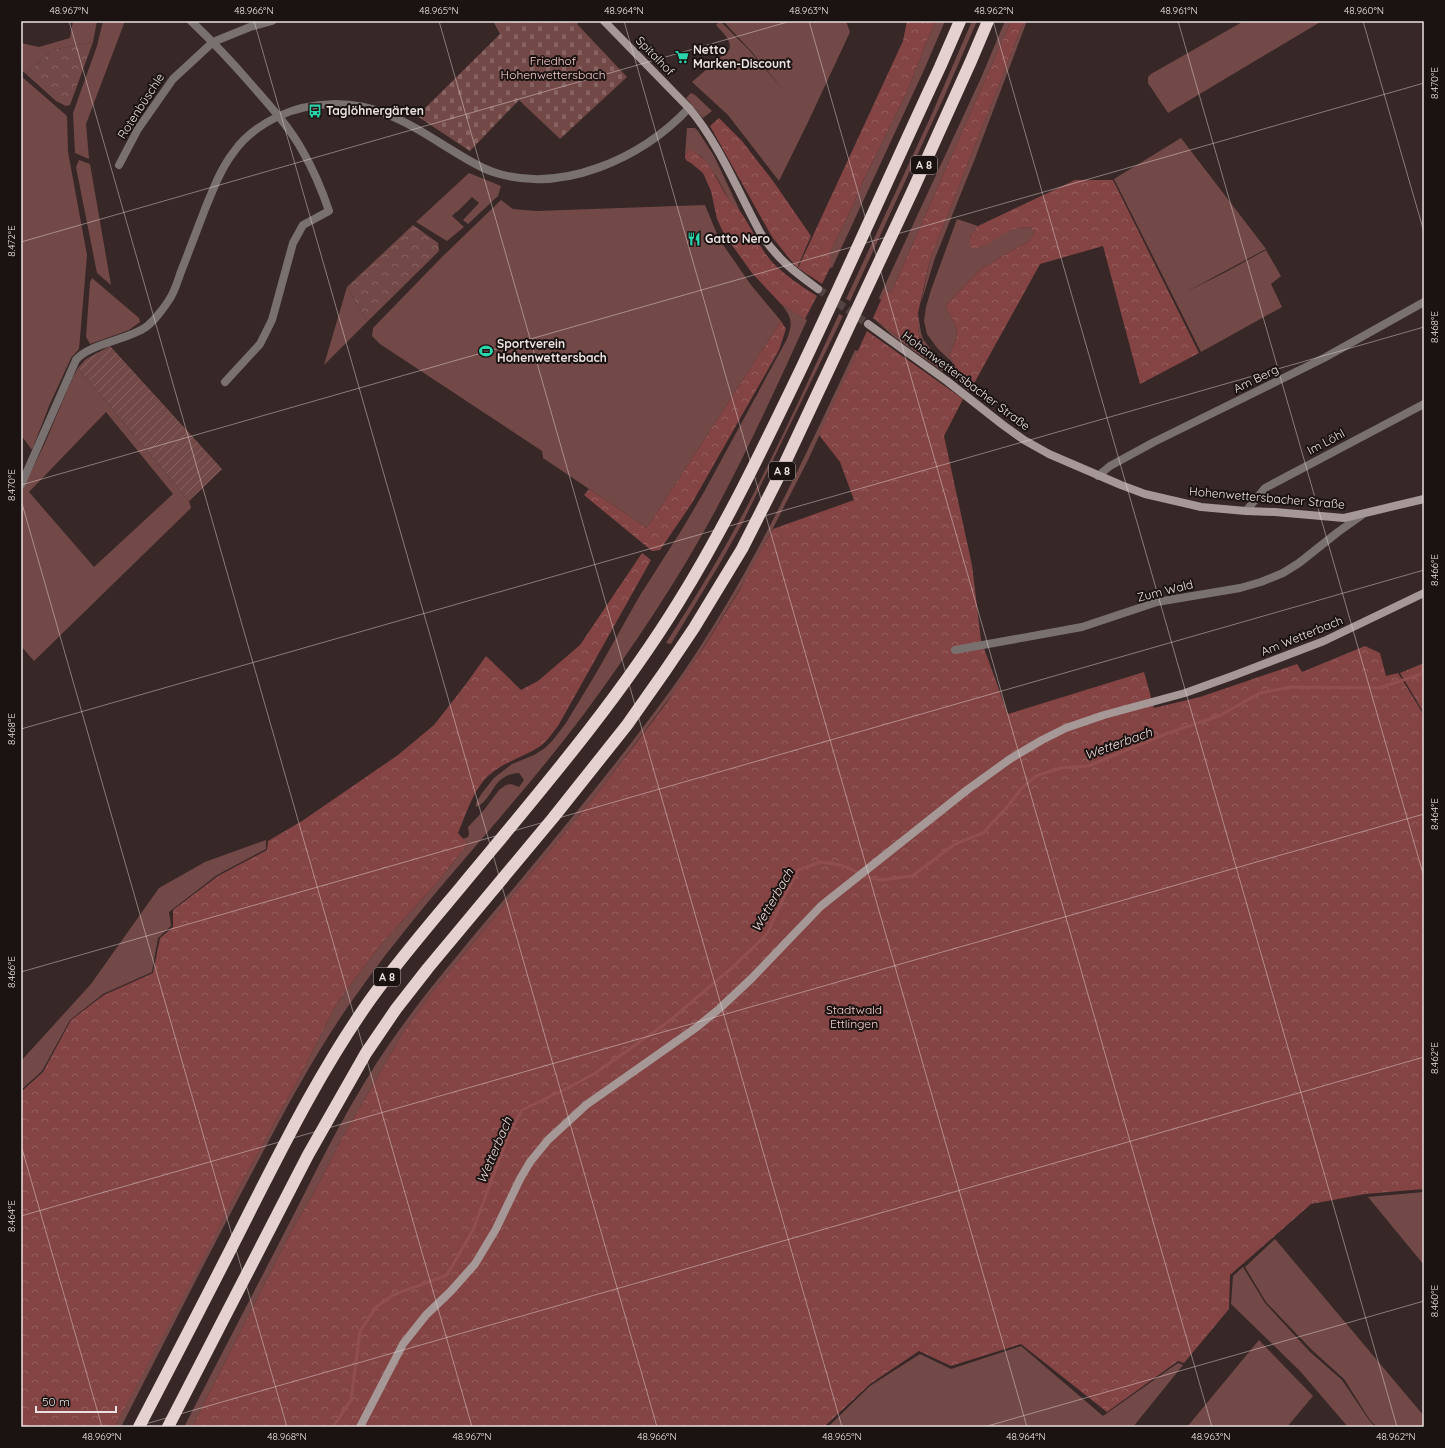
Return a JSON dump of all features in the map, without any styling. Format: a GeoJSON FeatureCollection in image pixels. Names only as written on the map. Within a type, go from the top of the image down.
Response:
{"type":"FeatureCollection","features":[{"type":"Feature","properties":{"kind":"highway","name":"A 8"},"geometry":{"type":"LineString","coordinates":[[139,1427],[311,1092],[369,1001],[391,971],[607,707],[677,605],[716,540],[756,464],[960,21]]}},
{"type":"Feature","properties":{"kind":"highway","name":"A 8"},"geometry":{"type":"LineString","coordinates":[[168,1427],[308,1155],[366,1053],[396,1009],[428,968],[553,818],[627,725],[694,628],[742,549],[777,480],[912,192],[966,74],[988,21]]}},
{"type":"Feature","properties":{"kind":"main road","name":"Spitalhof"},"geometry":{"type":"LineString","coordinates":[[604,21],[689,108]]}},
{"type":"Feature","properties":{"kind":"main road"},"geometry":{"type":"LineString","coordinates":[[689,108],[709,136],[758,229],[769,246],[781,261],[818,289]]}},
{"type":"Feature","properties":{"kind":"main road","name":"Hohenwettersbacher Straße"},"geometry":{"type":"LineString","coordinates":[[868,324],[941,376],[1024,440],[1049,454],[1098,476],[1145,494],[1201,507],[1344,518],[1362,515],[1424,499]]}},
{"type":"Feature","properties":{"kind":"main road","name":"Am Wetterbach"},"geometry":{"type":"LineString","coordinates":[[360,1427],[403,1344],[426,1315],[475,1264],[496,1229],[520,1179],[530,1162],[548,1140],[586,1105],[697,1027],[719,1009],[752,978],[821,906],[967,790],[1010,759],[1066,728],[1085,721],[1185,693],[1235,676],[1324,641],[1424,593]]}},
{"type":"Feature","properties":{"kind":"street"},"geometry":{"type":"LineString","coordinates":[[191,21],[213,42],[267,102],[302,149],[314,173],[329,211],[303,225],[293,243],[272,320],[260,344],[225,382]]}},
{"type":"Feature","properties":{"kind":"street","name":"Rotenbüschle"},"geometry":{"type":"LineString","coordinates":[[119,165],[138,129],[173,79],[213,42],[250,27],[272,21]]}},
{"type":"Feature","properties":{"kind":"street"},"geometry":{"type":"LineString","coordinates":[[21,485],[73,364],[81,354],[148,326],[170,299],[224,165],[234,151],[245,140],[278,116],[296,109],[313,105],[346,105],[367,107],[403,121],[480,167],[510,176],[542,179],[579,173],[596,168],[626,155],[658,134],[689,108]]}},
{"type":"Feature","properties":{"kind":"street","name":"Am Berg"},"geometry":{"type":"LineString","coordinates":[[1098,476],[1110,466],[1148,445],[1324,358],[1424,302]]}},
{"type":"Feature","properties":{"kind":"street","name":"Im Löhl"},"geometry":{"type":"LineString","coordinates":[[1246,511],[1265,488],[1424,404]]}},
{"type":"Feature","properties":{"kind":"street","name":"Zum Wald"},"geometry":{"type":"LineString","coordinates":[[955,650],[1082,627],[1157,602],[1240,588],[1261,582],[1283,573],[1362,515]]}},
{"type":"Feature","properties":{"kind":"green space"},"geometry":{"type":"Polygon","coordinates":[[[73,21],[97,21],[93,42],[52,50],[26,74],[21,70],[21,43],[39,47],[70,38],[73,21]]]}},
{"type":"Feature","properties":{"kind":"green space"},"geometry":{"type":"Polygon","coordinates":[[[103,21],[125,21],[86,124],[89,159],[75,153],[73,113],[97,46],[103,21]]]}},
{"type":"Feature","properties":{"kind":"green space","name":"Friedhof Hohenwettersbach"},"geometry":{"type":"Polygon","coordinates":[[[493,21],[580,21],[577,24],[627,77],[560,139],[519,100],[470,151],[417,116],[500,34],[493,21]]]}},
{"type":"Feature","properties":{"kind":"green space"},"geometry":{"type":"Polygon","coordinates":[[[720,21],[749,50],[785,92],[751,51],[723,21],[846,21],[850,32],[779,181],[728,115],[692,82],[729,50],[730,43],[716,25],[720,21]]]}},
{"type":"Feature","properties":{"kind":"green space"},"geometry":{"type":"Polygon","coordinates":[[[907,21],[936,21],[907,92],[830,252],[831,266],[822,284],[798,268],[903,41],[907,21]]]}},
{"type":"Feature","properties":{"kind":"green space"},"geometry":{"type":"Polygon","coordinates":[[[936,21],[945,21],[924,70],[832,268],[830,267],[830,252],[907,92],[936,21]]]}},
{"type":"Feature","properties":{"kind":"green space"},"geometry":{"type":"Polygon","coordinates":[[[972,21],[977,21],[944,97],[850,301],[846,299],[931,116],[972,21]]]}},
{"type":"Feature","properties":{"kind":"green space"},"geometry":{"type":"Polygon","coordinates":[[[1005,21],[1011,21],[891,293],[885,291],[881,300],[879,298],[981,78],[1005,21]]]}},
{"type":"Feature","properties":{"kind":"green space"},"geometry":{"type":"Polygon","coordinates":[[[1011,21],[1024,21],[930,260],[918,313],[920,341],[919,345],[916,347],[911,346],[873,318],[885,291],[891,293],[1011,21]]]}},
{"type":"Feature","properties":{"kind":"green space"},"geometry":{"type":"Polygon","coordinates":[[[1024,21],[1027,21],[974,161],[935,258],[921,303],[930,260],[1024,21]]]}},
{"type":"Feature","properties":{"kind":"green space"},"geometry":{"type":"Polygon","coordinates":[[[1244,21],[1322,21],[1168,113],[1148,83],[1148,77],[1244,21]]]}},
{"type":"Feature","properties":{"kind":"green space"},"geometry":{"type":"Polygon","coordinates":[[[93,42],[70,105],[66,106],[56,101],[26,74],[52,50],[93,42]]]}},
{"type":"Feature","properties":{"kind":"green space"},"geometry":{"type":"Polygon","coordinates":[[[21,76],[67,116],[68,152],[87,255],[79,349],[71,358],[49,406],[32,450],[21,435],[21,76]]]}},
{"type":"Feature","properties":{"kind":"green space"},"geometry":{"type":"Polygon","coordinates":[[[691,93],[712,111],[703,118],[686,98],[691,93]]]}},
{"type":"Feature","properties":{"kind":"green space"},"geometry":{"type":"Polygon","coordinates":[[[719,118],[742,141],[773,181],[811,236],[797,268],[772,237],[710,126],[719,118]]]}},
{"type":"Feature","properties":{"kind":"green space"},"geometry":{"type":"Polygon","coordinates":[[[687,128],[695,128],[698,131],[714,156],[741,213],[732,205],[716,176],[701,156],[689,149],[685,155],[687,128]]]}},
{"type":"Feature","properties":{"kind":"green space"},"geometry":{"type":"Polygon","coordinates":[[[1181,138],[1266,249],[1186,292],[1266,250],[1281,276],[1271,284],[1282,307],[1201,352],[1114,179],[1181,138]]]}},
{"type":"Feature","properties":{"kind":"green space"},"geometry":{"type":"Polygon","coordinates":[[[689,149],[702,158],[712,170],[730,200],[742,214],[773,263],[794,281],[817,296],[805,319],[781,304],[752,273],[724,234],[717,219],[711,191],[703,173],[685,158],[685,155],[689,149]]]}},
{"type":"Feature","properties":{"kind":"green space"},"geometry":{"type":"Polygon","coordinates":[[[79,160],[90,164],[111,285],[97,273],[76,167],[79,160]]]}},
{"type":"Feature","properties":{"kind":"green space"},"geometry":{"type":"Polygon","coordinates":[[[469,173],[501,186],[498,196],[468,224],[463,220],[479,203],[472,197],[452,216],[464,227],[447,241],[416,222],[469,173]]]}},
{"type":"Feature","properties":{"kind":"green space"},"geometry":{"type":"Polygon","coordinates":[[[1075,180],[1113,180],[1199,353],[1140,384],[1103,246],[1040,264],[972,387],[963,379],[949,355],[957,334],[955,325],[946,305],[981,269],[1028,242],[1034,232],[1031,228],[1013,230],[979,248],[971,248],[971,236],[978,226],[1075,180]]]}},
{"type":"Feature","properties":{"kind":"green space"},"geometry":{"type":"Polygon","coordinates":[[[501,200],[513,209],[536,211],[705,205],[719,239],[751,285],[781,321],[647,528],[543,458],[542,451],[380,344],[372,336],[373,328],[441,258],[501,200]]]}},
{"type":"Feature","properties":{"kind":"green space"},"geometry":{"type":"Polygon","coordinates":[[[957,219],[978,226],[970,237],[981,247],[1017,228],[1031,228],[1034,232],[1028,242],[981,269],[946,305],[955,325],[957,334],[949,355],[963,379],[972,387],[969,391],[958,382],[952,362],[938,349],[927,334],[924,321],[931,290],[957,219]]]}},
{"type":"Feature","properties":{"kind":"green space"},"geometry":{"type":"Polygon","coordinates":[[[413,225],[438,243],[439,251],[367,322],[347,287],[413,225]]]}},
{"type":"Feature","properties":{"kind":"green space"},"geometry":{"type":"Polygon","coordinates":[[[92,278],[139,318],[140,322],[129,330],[90,344],[86,337],[90,282],[92,278]]]}},
{"type":"Feature","properties":{"kind":"green space"},"geometry":{"type":"Polygon","coordinates":[[[347,287],[367,322],[324,365],[347,287]]]}},
{"type":"Feature","properties":{"kind":"green space"},"geometry":{"type":"Polygon","coordinates":[[[781,304],[807,320],[738,467],[713,515],[683,567],[619,666],[584,714],[526,787],[405,930],[376,967],[335,1026],[295,1092],[215,1243],[121,1427],[115,1427],[337,1003],[382,943],[436,884],[468,844],[463,839],[468,837],[468,827],[484,810],[499,790],[506,785],[511,784],[519,787],[524,780],[519,773],[503,778],[482,804],[476,807],[476,803],[482,793],[494,778],[512,764],[534,755],[545,748],[566,723],[639,597],[681,531],[704,492],[787,339],[791,324],[787,313],[781,304]]]}},
{"type":"Feature","properties":{"kind":"green space"},"geometry":{"type":"Polygon","coordinates":[[[918,313],[923,339],[944,367],[945,369],[942,371],[893,336],[873,318],[911,346],[916,347],[920,341],[918,313]]]}},
{"type":"Feature","properties":{"kind":"green space"},"geometry":{"type":"Polygon","coordinates":[[[839,314],[843,316],[742,524],[671,644],[666,643],[715,564],[738,523],[790,419],[839,314]]]}},
{"type":"Feature","properties":{"kind":"green space"},"geometry":{"type":"Polygon","coordinates":[[[781,321],[786,329],[779,350],[692,503],[660,550],[652,551],[584,495],[589,489],[647,528],[781,321]]]}},
{"type":"Feature","properties":{"kind":"green space","name":"Stadtwald Ettlingen"},"geometry":{"type":"Polygon","coordinates":[[[867,331],[963,399],[944,436],[972,565],[981,640],[1008,714],[1144,672],[1154,708],[1200,697],[1297,664],[1302,672],[1365,646],[1380,653],[1386,676],[1398,673],[1424,715],[1424,1189],[1365,1194],[1311,1204],[1230,1275],[1229,1309],[1184,1363],[1178,1361],[1107,1412],[1021,1344],[951,1366],[919,1351],[870,1384],[824,1427],[192,1427],[293,1228],[321,1180],[341,1140],[404,1031],[430,995],[600,790],[665,705],[739,591],[773,529],[854,500],[840,462],[819,435],[867,331]]]}},
{"type":"Feature","properties":{"kind":"green space"},"geometry":{"type":"Polygon","coordinates":[[[110,346],[222,469],[189,501],[78,368],[86,359],[110,346]]]}},
{"type":"Feature","properties":{"kind":"green space"},"geometry":{"type":"Polygon","coordinates":[[[855,350],[858,351],[808,460],[751,571],[683,680],[600,790],[430,995],[404,1031],[341,1140],[321,1180],[293,1228],[192,1427],[184,1427],[327,1150],[376,1064],[405,1022],[436,982],[558,835],[616,762],[673,687],[700,647],[725,607],[772,523],[855,350]]]}},
{"type":"Feature","properties":{"kind":"green space"},"geometry":{"type":"Polygon","coordinates":[[[78,368],[189,501],[191,508],[34,661],[21,646],[21,492],[45,443],[78,368]],[[106,412],[29,492],[94,567],[173,494],[106,412]]]}},
{"type":"Feature","properties":{"kind":"green space"},"geometry":{"type":"Polygon","coordinates":[[[642,553],[651,560],[558,726],[542,745],[494,771],[478,788],[470,803],[458,833],[468,844],[436,884],[382,943],[337,1003],[115,1427],[21,1427],[21,1092],[43,1072],[71,1020],[104,995],[153,973],[160,938],[173,927],[173,910],[218,876],[267,850],[268,841],[302,821],[398,755],[434,725],[486,656],[521,690],[538,681],[580,645],[642,553]]]}},
{"type":"Feature","properties":{"kind":"green space"},"geometry":{"type":"Polygon","coordinates":[[[1424,663],[1424,713],[1400,673],[1424,663]]]}},
{"type":"Feature","properties":{"kind":"green space"},"geometry":{"type":"Polygon","coordinates":[[[266,840],[266,849],[217,875],[169,912],[171,926],[158,938],[152,972],[103,994],[70,1020],[42,1071],[21,1090],[21,1061],[91,984],[159,888],[205,862],[266,840]]]}},
{"type":"Feature","properties":{"kind":"green space"},"geometry":{"type":"Polygon","coordinates":[[[1424,1192],[1424,1265],[1368,1197],[1424,1192]]]}},
{"type":"Feature","properties":{"kind":"green space"},"geometry":{"type":"Polygon","coordinates":[[[1275,1239],[1424,1416],[1424,1427],[1377,1427],[1370,1420],[1344,1379],[1312,1350],[1266,1302],[1245,1267],[1275,1239]]]}},
{"type":"Feature","properties":{"kind":"green space"},"geometry":{"type":"Polygon","coordinates":[[[1243,1267],[1265,1303],[1310,1352],[1342,1380],[1375,1427],[1348,1427],[1300,1371],[1231,1304],[1233,1276],[1243,1267]]]}},
{"type":"Feature","properties":{"kind":"green space"},"geometry":{"type":"Polygon","coordinates":[[[1259,1340],[1313,1396],[1287,1427],[1187,1427],[1259,1340]]]}},
{"type":"Feature","properties":{"kind":"green space"},"geometry":{"type":"Polygon","coordinates":[[[1021,1346],[1103,1416],[1178,1363],[1183,1365],[1133,1427],[828,1427],[870,1386],[920,1354],[951,1369],[1021,1346]]]}},
{"type":"Feature","properties":{"kind":"waterway","name":"Wetterbach"},"geometry":{"type":"LineString","coordinates":[[333,1427],[351,1400],[360,1331],[376,1307],[393,1295],[447,1275],[473,1230],[508,1136],[522,1110],[597,1072],[668,1022],[733,967],[767,934],[798,870],[821,862],[840,865],[865,877],[882,880],[912,876],[955,844],[983,833],[1008,806],[1021,789],[1036,776],[1061,768],[1088,766],[1168,733],[1219,716],[1260,693],[1291,687],[1379,688],[1424,673]]}},
{"type":"Feature","properties":{"kind":"tunnel"},"geometry":{"type":"LineString","coordinates":[[818,289],[868,324]]}},
{"type":"Feature","properties":{"kind":"place","name":"Netto Marken-Discount"},"geometry":{"type":"Point","coordinates":[682,57]}},
{"type":"Feature","properties":{"kind":"place","name":"Taglöhnergärten"},"geometry":{"type":"Point","coordinates":[315,111]}},
{"type":"Feature","properties":{"kind":"place","name":"Gatto Nero"},"geometry":{"type":"Point","coordinates":[694,239]}},
{"type":"Feature","properties":{"kind":"place","name":"Sportverein Hohenwettersbach"},"geometry":{"type":"Point","coordinates":[486,351]}}]}
